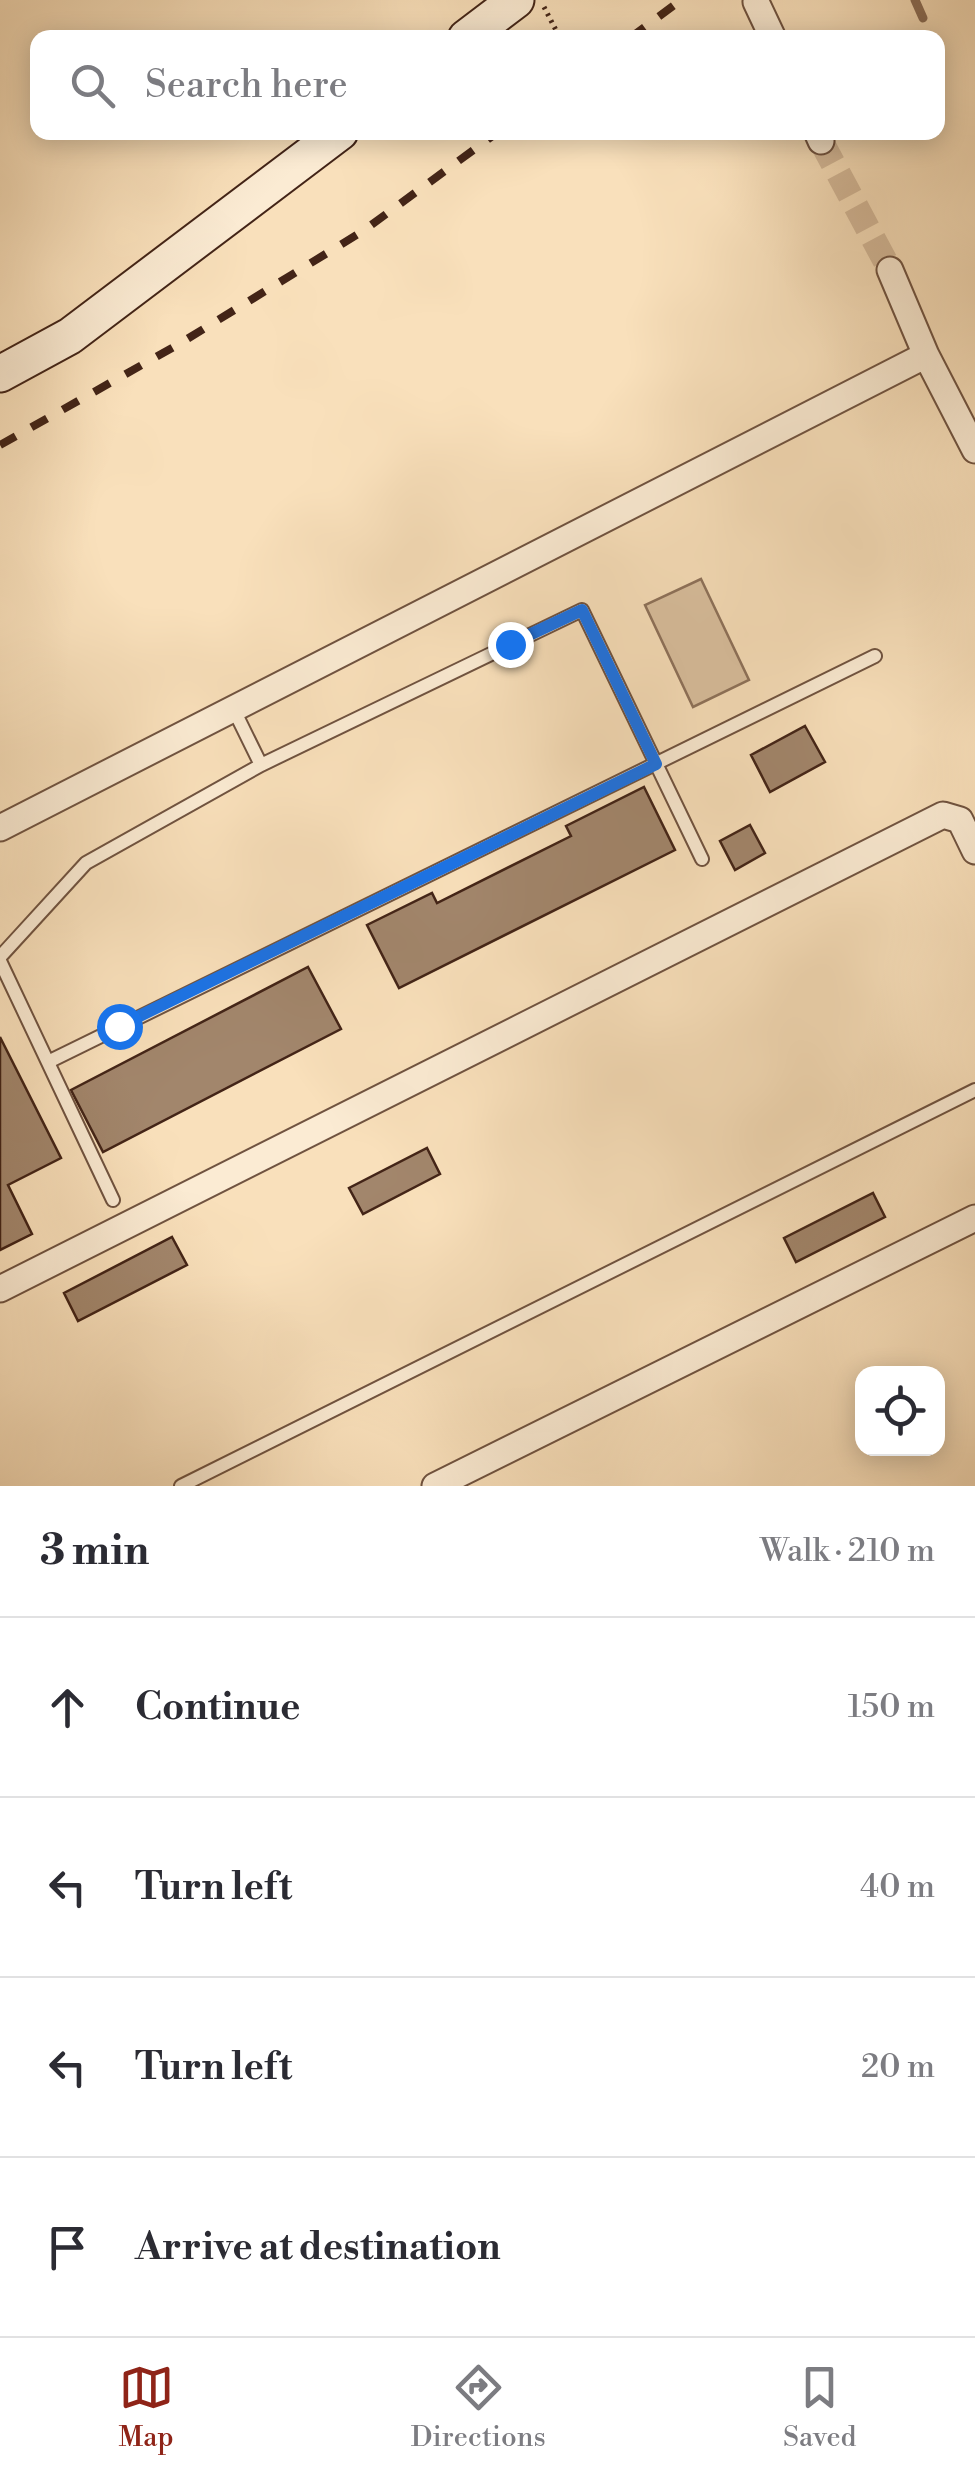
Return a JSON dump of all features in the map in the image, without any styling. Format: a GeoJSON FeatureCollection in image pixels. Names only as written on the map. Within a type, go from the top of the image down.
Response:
{"type":"FeatureCollection","features":[{"type":"Feature","properties":{"kind":"street"},"geometry":{"type":"LineString","coordinates":[[477,30],[516,0]]}},
{"type":"Feature","properties":{"kind":"street"},"geometry":{"type":"LineString","coordinates":[[756,2],[769,30]]}},
{"type":"Feature","properties":{"kind":"street"},"geometry":{"type":"LineString","coordinates":[[0,374],[70,336],[329,140]]}},
{"type":"Feature","properties":{"kind":"street"},"geometry":{"type":"LineString","coordinates":[[890,270],[926,354],[975,450]]}},
{"type":"Feature","properties":{"kind":"street"},"geometry":{"type":"LineString","coordinates":[[0,828],[926,354]]}},
{"type":"Feature","properties":{"kind":"street"},"geometry":{"type":"LineString","coordinates":[[0,1288],[943,815],[960,820],[975,852]]}},
{"type":"Feature","properties":{"kind":"street"},"geometry":{"type":"LineString","coordinates":[[435,1486],[975,1218]]}},
{"type":"Feature","properties":{"kind":"lane"},"geometry":{"type":"LineString","coordinates":[[112,1200],[0,959],[86,863],[261,766],[582,610],[702,860]]}},
{"type":"Feature","properties":{"kind":"lane"},"geometry":{"type":"LineString","coordinates":[[48,1062],[875,656]]}},
{"type":"Feature","properties":{"kind":"lane"},"geometry":{"type":"LineString","coordinates":[[234,710],[261,766]]}},
{"type":"Feature","properties":{"kind":"lane"},"geometry":{"type":"LineString","coordinates":[[181,1486],[975,1090]]}},
{"type":"Feature","properties":{"kind":"path"},"geometry":{"type":"LineString","coordinates":[[540,0],[556,30]]}},
{"type":"Feature","properties":{"kind":"shaded area"},"geometry":{"type":"Polygon","coordinates":[[[701,579],[749,680],[693,707],[645,605],[701,579]]]}},
{"type":"Feature","properties":{"kind":"building"},"geometry":{"type":"Polygon","coordinates":[[[805,726],[825,762],[770,792],[751,755],[805,726]]]}},
{"type":"Feature","properties":{"kind":"building"},"geometry":{"type":"Polygon","coordinates":[[[644,787],[675,850],[399,988],[367,925],[432,893],[437,903],[571,836],[566,826],[644,787]]]}},
{"type":"Feature","properties":{"kind":"building"},"geometry":{"type":"Polygon","coordinates":[[[750,825],[765,853],[735,870],[720,841],[750,825]]]}},
{"type":"Feature","properties":{"kind":"building"},"geometry":{"type":"Polygon","coordinates":[[[308,967],[341,1029],[103,1152],[71,1090],[308,967]]]}},
{"type":"Feature","properties":{"kind":"building"},"geometry":{"type":"Polygon","coordinates":[[[0,1037],[61,1158],[8,1185],[32,1234],[0,1250],[0,1037]]]}},
{"type":"Feature","properties":{"kind":"building"},"geometry":{"type":"Polygon","coordinates":[[[427,1148],[440,1174],[363,1214],[349,1188],[427,1148]]]}},
{"type":"Feature","properties":{"kind":"building"},"geometry":{"type":"Polygon","coordinates":[[[873,1193],[885,1217],[796,1262],[784,1238],[873,1193]]]}},
{"type":"Feature","properties":{"kind":"building"},"geometry":{"type":"Polygon","coordinates":[[[172,1237],[187,1265],[78,1321],[64,1293],[172,1237]]]}},
{"type":"Feature","properties":{"kind":"waterway"},"geometry":{"type":"LineString","coordinates":[[915,0],[923,18]]}},
{"type":"Feature","properties":{"kind":"tunnel"},"geometry":{"type":"LineString","coordinates":[[821,141],[890,270]]}},
{"type":"Feature","properties":{"kind":"railway"},"geometry":{"type":"LineString","coordinates":[[641,30],[681,0]]}},
{"type":"Feature","properties":{"kind":"railway"},"geometry":{"type":"LineString","coordinates":[[0,445],[179,344],[363,231],[487,140]]}},
{"type":"Feature","properties":{"kind":"route"},"geometry":{"type":"LineString","coordinates":[[119,1026],[656,764],[582,610],[510,644]]}}]}
